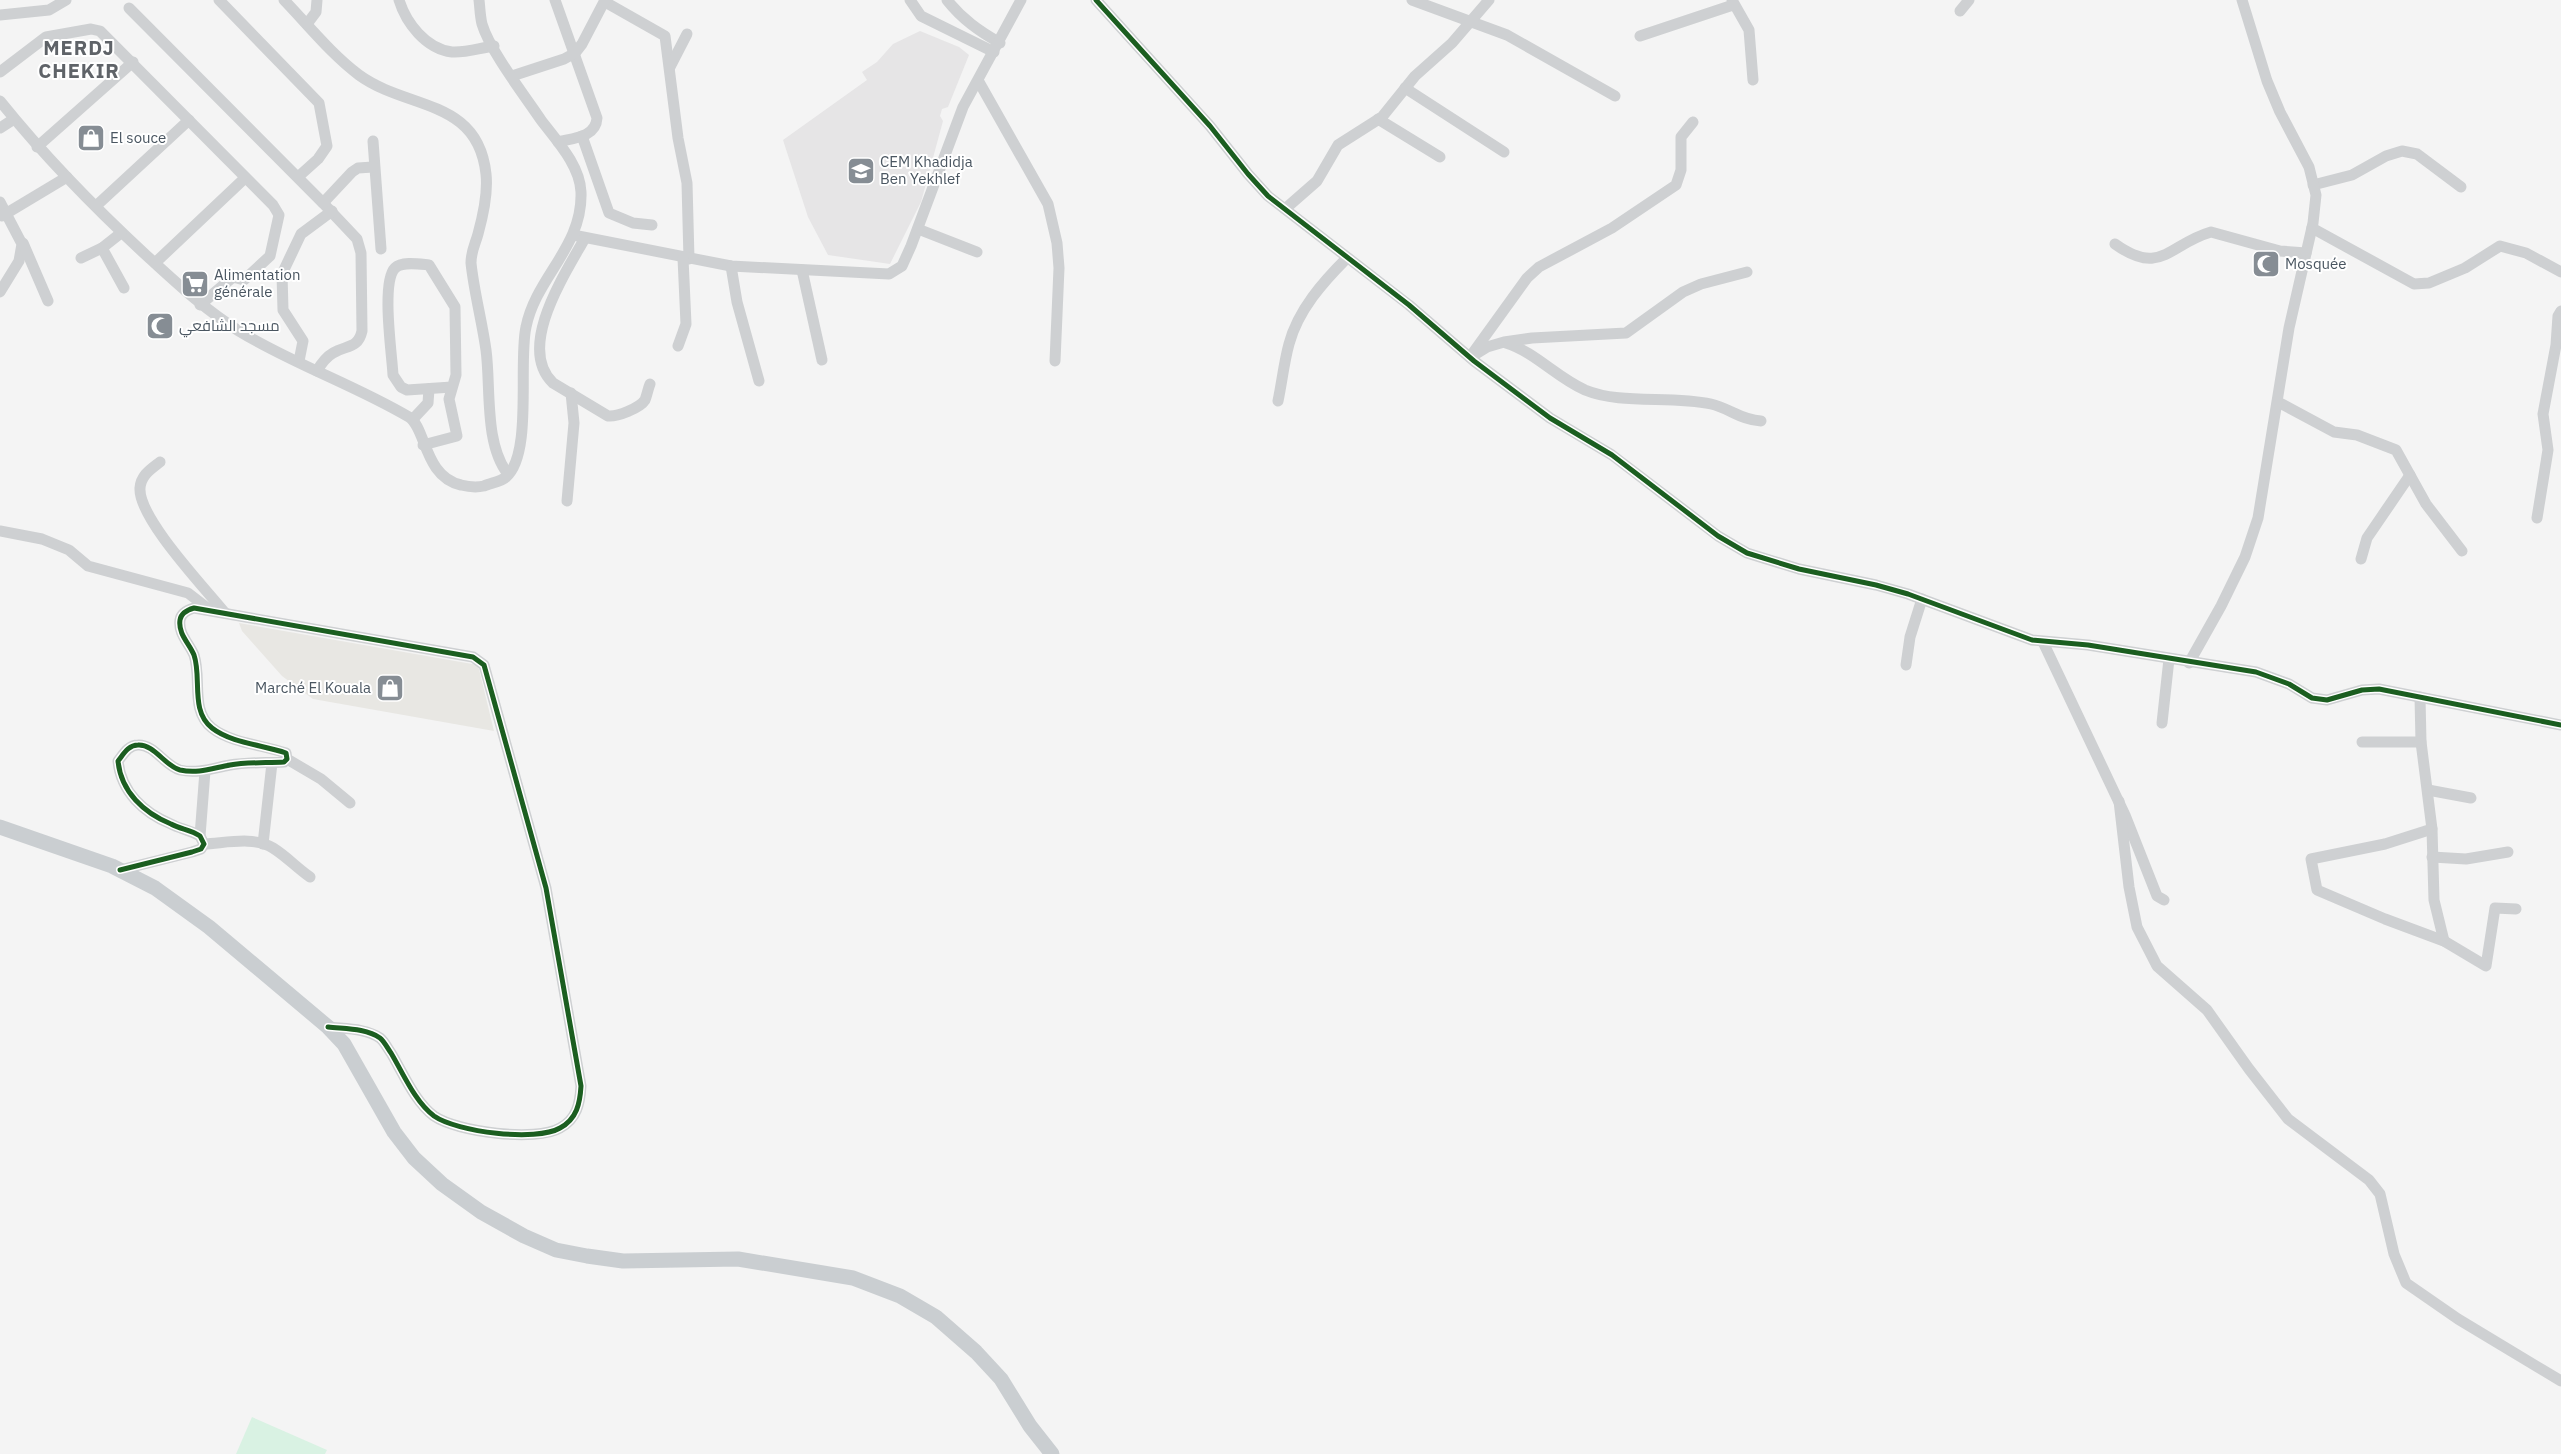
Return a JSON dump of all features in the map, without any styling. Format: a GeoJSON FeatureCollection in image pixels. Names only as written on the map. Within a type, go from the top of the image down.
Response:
{"type":"FeatureCollection","features":[{"type":"Feature","properties":{"kind":"main road"},"geometry":{"type":"LineString","coordinates":[[0,827],[120,870],[155,888],[180,905],[328,1027],[344,1044],[394,1132],[414,1158],[442,1184],[482,1212],[524,1236],[556,1250],[623,1260],[738,1259],[853,1278],[900,1296],[936,1317],[976,1352],[1001,1379],[1030,1426],[1052,1454]]}},
{"type":"Feature","properties":{"kind":"street"},"geometry":{"type":"LineString","coordinates":[[0,15],[49,10],[66,0]]}},
{"type":"Feature","properties":{"kind":"street"},"geometry":{"type":"LineString","coordinates":[[219,0],[319,103],[327,146],[318,159],[298,177]]}},
{"type":"Feature","properties":{"kind":"street"},"geometry":{"type":"LineString","coordinates":[[284,0],[358,75],[373,84],[441,110],[458,120],[474,135],[483,153],[486,176],[484,208],[478,235],[471,250],[471,263],[486,352],[491,429],[500,464],[508,474]]}},
{"type":"Feature","properties":{"kind":"street"},"geometry":{"type":"LineString","coordinates":[[307,24],[316,12],[317,0]]}},
{"type":"Feature","properties":{"kind":"street"},"geometry":{"type":"LineString","coordinates":[[399,0],[408,21],[423,38],[441,49],[463,52],[494,46]]}},
{"type":"Feature","properties":{"kind":"street"},"geometry":{"type":"LineString","coordinates":[[0,101],[37,147],[121,233],[200,305],[242,333],[413,419],[433,465],[452,483],[476,488],[505,478],[513,467],[520,441],[524,393],[522,358],[530,308],[568,247],[579,220],[581,189],[576,173],[558,142],[512,76],[494,46],[483,25],[479,0]]}},
{"type":"Feature","properties":{"kind":"street"},"geometry":{"type":"LineString","coordinates":[[555,0],[597,118],[597,125],[592,131],[582,136],[558,142]]}},
{"type":"Feature","properties":{"kind":"street"},"geometry":{"type":"LineString","coordinates":[[910,0],[921,16],[997,47]]}},
{"type":"Feature","properties":{"kind":"street"},"geometry":{"type":"LineString","coordinates":[[947,0],[958,13],[997,47]]}},
{"type":"Feature","properties":{"kind":"street"},"geometry":{"type":"LineString","coordinates":[[573,235],[686,259],[732,266],[889,274],[902,266],[964,107],[1021,0]]}},
{"type":"Feature","properties":{"kind":"street"},"geometry":{"type":"LineString","coordinates":[[1096,0],[1210,126],[1268,196],[1409,305],[1470,357],[1550,418],[1612,455],[1718,536],[1747,553],[1783,565],[1876,585],[1922,599],[2032,640],[2088,646],[2256,672],[2290,684],[2312,698],[2327,700],[2362,690],[2379,689],[2561,725]]}},
{"type":"Feature","properties":{"kind":"street"},"geometry":{"type":"LineString","coordinates":[[1412,0],[1507,36],[1615,96]]}},
{"type":"Feature","properties":{"kind":"street"},"geometry":{"type":"LineString","coordinates":[[1285,209],[1317,181],[1338,145],[1378,119],[1405,88],[1470,23],[1488,0]]}},
{"type":"Feature","properties":{"kind":"street"},"geometry":{"type":"LineString","coordinates":[[1960,11],[1969,0]]}},
{"type":"Feature","properties":{"kind":"street"},"geometry":{"type":"LineString","coordinates":[[2189,662],[2221,606],[2245,557],[2258,518],[2289,328],[2312,228],[2316,195],[2309,167],[2280,112],[2267,81],[2242,0]]}},
{"type":"Feature","properties":{"kind":"street"},"geometry":{"type":"LineString","coordinates":[[512,76],[564,59],[575,53],[582,44],[605,1],[661,33],[666,41],[678,138],[687,183],[686,324],[678,346]]}},
{"type":"Feature","properties":{"kind":"street"},"geometry":{"type":"LineString","coordinates":[[1640,36],[1733,2],[1748,30],[1754,80]]}},
{"type":"Feature","properties":{"kind":"street"},"geometry":{"type":"LineString","coordinates":[[129,8],[328,207],[357,240],[360,253],[362,331],[360,340],[354,345],[334,352],[316,371]]}},
{"type":"Feature","properties":{"kind":"street"},"geometry":{"type":"LineString","coordinates":[[0,72],[46,38],[92,29],[100,30],[273,205],[279,215],[270,256],[244,280],[233,277],[200,305]]}},
{"type":"Feature","properties":{"kind":"street"},"geometry":{"type":"LineString","coordinates":[[670,67],[687,34]]}},
{"type":"Feature","properties":{"kind":"street"},"geometry":{"type":"LineString","coordinates":[[37,147],[132,62]]}},
{"type":"Feature","properties":{"kind":"street"},"geometry":{"type":"LineString","coordinates":[[979,82],[1048,204],[1054,224],[1059,268],[1055,361]]}},
{"type":"Feature","properties":{"kind":"street"},"geometry":{"type":"LineString","coordinates":[[1405,88],[1504,152]]}},
{"type":"Feature","properties":{"kind":"street"},"geometry":{"type":"LineString","coordinates":[[0,128],[14,118]]}},
{"type":"Feature","properties":{"kind":"street"},"geometry":{"type":"LineString","coordinates":[[1378,119],[1440,157]]}},
{"type":"Feature","properties":{"kind":"street"},"geometry":{"type":"LineString","coordinates":[[96,206],[189,120]]}},
{"type":"Feature","properties":{"kind":"street"},"geometry":{"type":"LineString","coordinates":[[1470,357],[1527,278],[1539,267],[1612,228],[1676,185],[1681,170],[1681,137],[1693,122]]}},
{"type":"Feature","properties":{"kind":"street"},"geometry":{"type":"LineString","coordinates":[[582,136],[609,213],[633,224],[652,225]]}},
{"type":"Feature","properties":{"kind":"street"},"geometry":{"type":"LineString","coordinates":[[373,141],[381,249]]}},
{"type":"Feature","properties":{"kind":"street"},"geometry":{"type":"LineString","coordinates":[[2313,185],[2352,175],[2386,156],[2402,151],[2417,154],[2461,187]]}},
{"type":"Feature","properties":{"kind":"street"},"geometry":{"type":"LineString","coordinates":[[298,361],[303,341],[284,310],[282,274],[301,234],[328,207],[352,172],[358,168],[374,168]]}},
{"type":"Feature","properties":{"kind":"street"},"geometry":{"type":"LineString","coordinates":[[3,215],[67,177]]}},
{"type":"Feature","properties":{"kind":"street"},"geometry":{"type":"LineString","coordinates":[[155,264],[245,178]]}},
{"type":"Feature","properties":{"kind":"street"},"geometry":{"type":"LineString","coordinates":[[0,202],[3,215],[21,238],[48,301]]}},
{"type":"Feature","properties":{"kind":"street"},"geometry":{"type":"LineString","coordinates":[[2312,228],[2414,284],[2429,283],[2465,268],[2500,246],[2526,253],[2561,272]]}},
{"type":"Feature","properties":{"kind":"street"},"geometry":{"type":"LineString","coordinates":[[918,229],[977,252]]}},
{"type":"Feature","properties":{"kind":"street"},"geometry":{"type":"LineString","coordinates":[[2116,244],[2132,255],[2157,258],[2211,232],[2280,251],[2306,253]]}},
{"type":"Feature","properties":{"kind":"street"},"geometry":{"type":"LineString","coordinates":[[81,258],[102,248],[121,233]]}},
{"type":"Feature","properties":{"kind":"street"},"geometry":{"type":"LineString","coordinates":[[0,292],[19,261],[22,250],[21,238]]}},
{"type":"Feature","properties":{"kind":"street"},"geometry":{"type":"LineString","coordinates":[[585,238],[550,304],[540,346],[540,361],[546,376],[553,384],[608,416],[613,417],[640,404],[650,384]]}},
{"type":"Feature","properties":{"kind":"street"},"geometry":{"type":"LineString","coordinates":[[102,248],[124,288]]}},
{"type":"Feature","properties":{"kind":"street"},"geometry":{"type":"LineString","coordinates":[[1278,401],[1289,342],[1312,296],[1347,258]]}},
{"type":"Feature","properties":{"kind":"street"},"geometry":{"type":"LineString","coordinates":[[423,445],[457,436],[449,399],[456,375],[455,307],[429,264],[404,264],[396,267],[392,273],[388,289],[393,375],[401,387],[407,390],[452,386]]}},
{"type":"Feature","properties":{"kind":"street"},"geometry":{"type":"LineString","coordinates":[[732,266],[737,302],[759,381]]}},
{"type":"Feature","properties":{"kind":"street"},"geometry":{"type":"LineString","coordinates":[[802,270],[822,360]]}},
{"type":"Feature","properties":{"kind":"street"},"geometry":{"type":"LineString","coordinates":[[1470,357],[1487,347],[1504,342],[1532,338],[1626,333],[1684,292],[1701,284],[1747,272]]}},
{"type":"Feature","properties":{"kind":"street"},"geometry":{"type":"LineString","coordinates":[[2537,518],[2548,450],[2543,414],[2556,345],[2558,316],[2561,310]]}},
{"type":"Feature","properties":{"kind":"street"},"geometry":{"type":"LineString","coordinates":[[1504,342],[1526,351],[1558,375],[1586,390],[1618,396],[1708,403],[1741,418],[1760,421]]}},
{"type":"Feature","properties":{"kind":"street"},"geometry":{"type":"LineString","coordinates":[[413,419],[428,403],[429,389]]}},
{"type":"Feature","properties":{"kind":"street"},"geometry":{"type":"LineString","coordinates":[[567,502],[574,423],[571,393]]}},
{"type":"Feature","properties":{"kind":"street"},"geometry":{"type":"LineString","coordinates":[[2278,402],[2334,432],[2357,434],[2396,450],[2426,504],[2462,551]]}},
{"type":"Feature","properties":{"kind":"street"},"geometry":{"type":"LineString","coordinates":[[160,462],[145,474],[140,487],[141,502],[152,522],[225,613]]}},
{"type":"Feature","properties":{"kind":"street"},"geometry":{"type":"LineString","coordinates":[[2361,558],[2367,538],[2410,476]]}},
{"type":"Feature","properties":{"kind":"street"},"geometry":{"type":"LineString","coordinates":[[0,531],[42,539],[69,550],[88,566],[188,593],[211,611]]}},
{"type":"Feature","properties":{"kind":"street"},"geometry":{"type":"LineString","coordinates":[[1906,664],[1910,637],[1922,599]]}},
{"type":"Feature","properties":{"kind":"street"},"geometry":{"type":"LineString","coordinates":[[287,759],[286,753],[225,736],[212,728],[204,718],[199,708],[194,656],[180,630],[180,617],[186,610],[194,608],[225,613],[473,657],[484,665],[546,888],[581,1086],[580,1106],[569,1122],[559,1129],[545,1132],[527,1134],[477,1132],[454,1127],[434,1116],[420,1102],[382,1039],[358,1031],[328,1027]]}},
{"type":"Feature","properties":{"kind":"street"},"geometry":{"type":"LineString","coordinates":[[2043,642],[2119,801],[2157,896],[2164,900]]}},
{"type":"Feature","properties":{"kind":"street"},"geometry":{"type":"LineString","coordinates":[[2162,723],[2169,659]]}},
{"type":"Feature","properties":{"kind":"street"},"geometry":{"type":"LineString","coordinates":[[2420,697],[2421,742],[2432,829],[2434,900],[2444,941]]}},
{"type":"Feature","properties":{"kind":"street"},"geometry":{"type":"LineString","coordinates":[[2362,742],[2421,742]]}},
{"type":"Feature","properties":{"kind":"street"},"geometry":{"type":"LineString","coordinates":[[287,759],[284,762],[231,764],[205,771],[178,769],[139,744],[130,746],[118,761],[123,780],[133,798],[142,808],[202,840],[262,844],[273,848],[310,877]]}},
{"type":"Feature","properties":{"kind":"street"},"geometry":{"type":"LineString","coordinates":[[287,759],[322,779],[350,803]]}},
{"type":"Feature","properties":{"kind":"street"},"geometry":{"type":"LineString","coordinates":[[262,844],[272,763]]}},
{"type":"Feature","properties":{"kind":"street"},"geometry":{"type":"LineString","coordinates":[[120,870],[201,849],[205,771]]}},
{"type":"Feature","properties":{"kind":"street"},"geometry":{"type":"LineString","coordinates":[[2428,790],[2471,798]]}},
{"type":"Feature","properties":{"kind":"street"},"geometry":{"type":"LineString","coordinates":[[2119,801],[2129,887],[2137,927],[2157,966],[2207,1010],[2248,1069],[2288,1119],[2369,1180],[2380,1194],[2394,1254],[2406,1283],[2458,1319],[2561,1381]]}},
{"type":"Feature","properties":{"kind":"street"},"geometry":{"type":"LineString","coordinates":[[2432,829],[2385,844],[2311,859],[2317,890],[2385,919],[2444,941],[2486,966],[2495,908],[2516,910]]}},
{"type":"Feature","properties":{"kind":"street"},"geometry":{"type":"LineString","coordinates":[[2432,857],[2466,860],[2508,852]]}},
{"type":"Feature","properties":{"kind":"shaded area","name":"CEM Khadidja Ben Yekhlef"},"geometry":{"type":"Polygon","coordinates":[[[920,31],[959,47],[969,55],[948,107],[942,109],[940,116],[943,121],[921,202],[890,264],[828,255],[808,217],[783,140],[867,80],[862,72],[877,62],[893,44],[920,31]]]}},
{"type":"Feature","properties":{"kind":"shaded area","name":"Marché El Kouala"},"geometry":{"type":"Polygon","coordinates":[[[239,623],[478,665],[494,731],[313,699],[282,676],[242,631],[239,623]]]}},
{"type":"Feature","properties":{"kind":"green space"},"geometry":{"type":"Polygon","coordinates":[[[252,1417],[327,1450],[325,1454],[236,1454],[252,1417]]]}},
{"type":"Feature","properties":{"kind":"cycle path"},"geometry":{"type":"LineString","coordinates":[[1096,0],[1210,126],[1268,196],[1409,305],[1474,361],[1550,418],[1612,455],[1718,536],[1747,553],[1799,569],[1876,585],[1908,594],[2032,640],[2088,645],[2256,672],[2289,684],[2312,698],[2327,700],[2362,690],[2379,689],[2561,725]]}},
{"type":"Feature","properties":{"kind":"cycle path"},"geometry":{"type":"LineString","coordinates":[[120,870],[192,852],[201,849],[204,844],[200,836],[174,826],[152,814],[129,792],[120,772],[118,761],[129,748],[134,745],[144,746],[154,751],[175,768],[187,771],[199,771],[243,763],[284,762],[287,759],[286,753],[228,737],[212,728],[205,721],[199,703],[194,655],[182,634],[180,625],[182,615],[187,611],[194,608],[473,657],[484,665],[546,888],[581,1086],[580,1098],[574,1115],[566,1124],[549,1132],[516,1135],[478,1131],[445,1122],[434,1116],[421,1103],[380,1038],[368,1032],[328,1027]]}},
{"type":"Feature","properties":{"kind":"place","name":"El souce"},"geometry":{"type":"Point","coordinates":[91,138]}},
{"type":"Feature","properties":{"kind":"place","name":"CEM Khadidja Ben Yekhlef"},"geometry":{"type":"Point","coordinates":[861,171]}},
{"type":"Feature","properties":{"kind":"place","name":"Mosquée"},"geometry":{"type":"Point","coordinates":[2266,264]}},
{"type":"Feature","properties":{"kind":"place","name":"Alimentation générale"},"geometry":{"type":"Point","coordinates":[195,284]}},
{"type":"Feature","properties":{"kind":"place","name":"مسجد الشافعي"},"geometry":{"type":"Point","coordinates":[160,326]}},
{"type":"Feature","properties":{"kind":"place","name":"Marché El Kouala"},"geometry":{"type":"Point","coordinates":[390,688]}},
{"type":"Feature","properties":{"kind":"district","name":"MERDJ CHEKIR"},"geometry":{"type":"Point","coordinates":[79,60]}}]}
